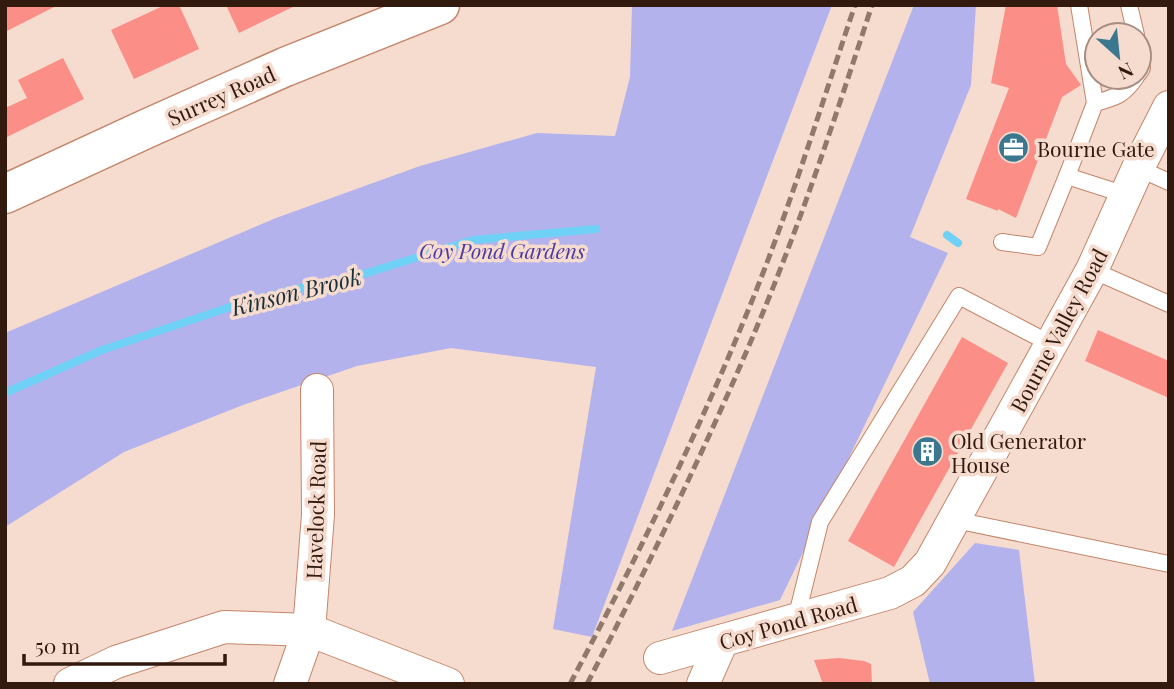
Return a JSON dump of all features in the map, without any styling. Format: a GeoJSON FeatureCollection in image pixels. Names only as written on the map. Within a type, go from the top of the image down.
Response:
{"type":"FeatureCollection","features":[{"type":"Feature","properties":{"kind":"street","name":"Surrey Road"},"geometry":{"type":"LineString","coordinates":[[5,194],[285,67],[440,5]]}},
{"type":"Feature","properties":{"kind":"street","name":"Bourne Valley Road"},"geometry":{"type":"LineString","coordinates":[[913,581],[930,563],[955,520],[1091,270],[1169,107]]}},
{"type":"Feature","properties":{"kind":"street","name":"Havelock Road"},"geometry":{"type":"LineString","coordinates":[[290,684],[309,630],[318,515],[317,390]]}},
{"type":"Feature","properties":{"kind":"street","name":"Coy Pond Road"},"geometry":{"type":"LineString","coordinates":[[660,658],[890,593],[913,581]]}},
{"type":"Feature","properties":{"kind":"street"},"geometry":{"type":"LineString","coordinates":[[70,684],[116,662],[224,627],[309,630],[448,684]]}},
{"type":"Feature","properties":{"kind":"street"},"geometry":{"type":"LineString","coordinates":[[703,684],[722,641]]}},
{"type":"Feature","properties":{"kind":"lane"},"geometry":{"type":"LineString","coordinates":[[1002,242],[1038,247],[1095,103],[1079,5]]}},
{"type":"Feature","properties":{"kind":"lane"},"geometry":{"type":"LineString","coordinates":[[1095,103],[1118,97],[1126,91]]}},
{"type":"Feature","properties":{"kind":"lane"},"geometry":{"type":"LineString","coordinates":[[1067,176],[1169,183]]}},
{"type":"Feature","properties":{"kind":"lane"},"geometry":{"type":"LineString","coordinates":[[1091,270],[1169,304]]}},
{"type":"Feature","properties":{"kind":"lane"},"geometry":{"type":"LineString","coordinates":[[796,619],[821,522],[958,296],[1051,344]]}},
{"type":"Feature","properties":{"kind":"lane"},"geometry":{"type":"LineString","coordinates":[[955,520],[1169,564]]}},
{"type":"Feature","properties":{"kind":"green space","name":"Coy Pond Gardens"},"geometry":{"type":"Polygon","coordinates":[[[632,5],[832,5],[592,637],[553,629],[596,367],[451,348],[357,366],[243,405],[124,452],[5,527],[5,333],[276,218],[420,166],[537,133],[615,136],[630,77],[632,5]]]}},
{"type":"Feature","properties":{"kind":"green space"},"geometry":{"type":"Polygon","coordinates":[[[914,5],[976,5],[971,85],[910,237],[948,253],[780,600],[672,631],[914,5]]]}},
{"type":"Feature","properties":{"kind":"green space"},"geometry":{"type":"Polygon","coordinates":[[[975,543],[1019,550],[1035,684],[930,684],[913,612],[975,543]]]}},
{"type":"Feature","properties":{"kind":"building"},"geometry":{"type":"Polygon","coordinates":[[[5,5],[58,5],[5,32],[5,5]]]}},
{"type":"Feature","properties":{"kind":"building"},"geometry":{"type":"Polygon","coordinates":[[[165,5],[179,5],[199,49],[134,79],[111,30],[165,5]]]}},
{"type":"Feature","properties":{"kind":"building"},"geometry":{"type":"Polygon","coordinates":[[[226,5],[297,5],[239,33],[226,5]]]}},
{"type":"Feature","properties":{"kind":"building","name":"Bourne Gate"},"geometry":{"type":"Polygon","coordinates":[[[1006,5],[1057,5],[1066,64],[1081,85],[1062,97],[1016,218],[966,199],[1009,88],[991,83],[1006,5]]]}},
{"type":"Feature","properties":{"kind":"building"},"geometry":{"type":"Polygon","coordinates":[[[63,58],[84,99],[5,138],[5,108],[27,98],[18,80],[63,58]]]}},
{"type":"Feature","properties":{"kind":"building"},"geometry":{"type":"Polygon","coordinates":[[[1098,330],[1169,361],[1169,398],[1085,361],[1098,330]]]}},
{"type":"Feature","properties":{"kind":"building","name":"Old Generator House"},"geometry":{"type":"Polygon","coordinates":[[[962,337],[1008,363],[894,567],[848,541],[962,337]]]}},
{"type":"Feature","properties":{"kind":"building"},"geometry":{"type":"Polygon","coordinates":[[[839,658],[871,664],[872,684],[823,684],[814,660],[839,658]]]}},
{"type":"Feature","properties":{"kind":"waterway","name":"Kinson Brook"},"geometry":{"type":"LineString","coordinates":[[5,393],[102,350],[242,303],[367,273],[473,240],[596,229]]}},
{"type":"Feature","properties":{"kind":"waterway","name":"Kinson Brook"},"geometry":{"type":"LineString","coordinates":[[947,235],[958,243]]}},
{"type":"Feature","properties":{"kind":"railway"},"geometry":{"type":"LineString","coordinates":[[570,684],[660,507],[742,325],[788,206],[855,5]]}},
{"type":"Feature","properties":{"kind":"railway"},"geometry":{"type":"LineString","coordinates":[[587,684],[681,496],[766,305],[835,118],[872,5]]}},
{"type":"Feature","properties":{"kind":"place","name":"Bourne Gate"},"geometry":{"type":"Point","coordinates":[1014,148]}},
{"type":"Feature","properties":{"kind":"place","name":"Old Generator House"},"geometry":{"type":"Point","coordinates":[928,452]}}]}
